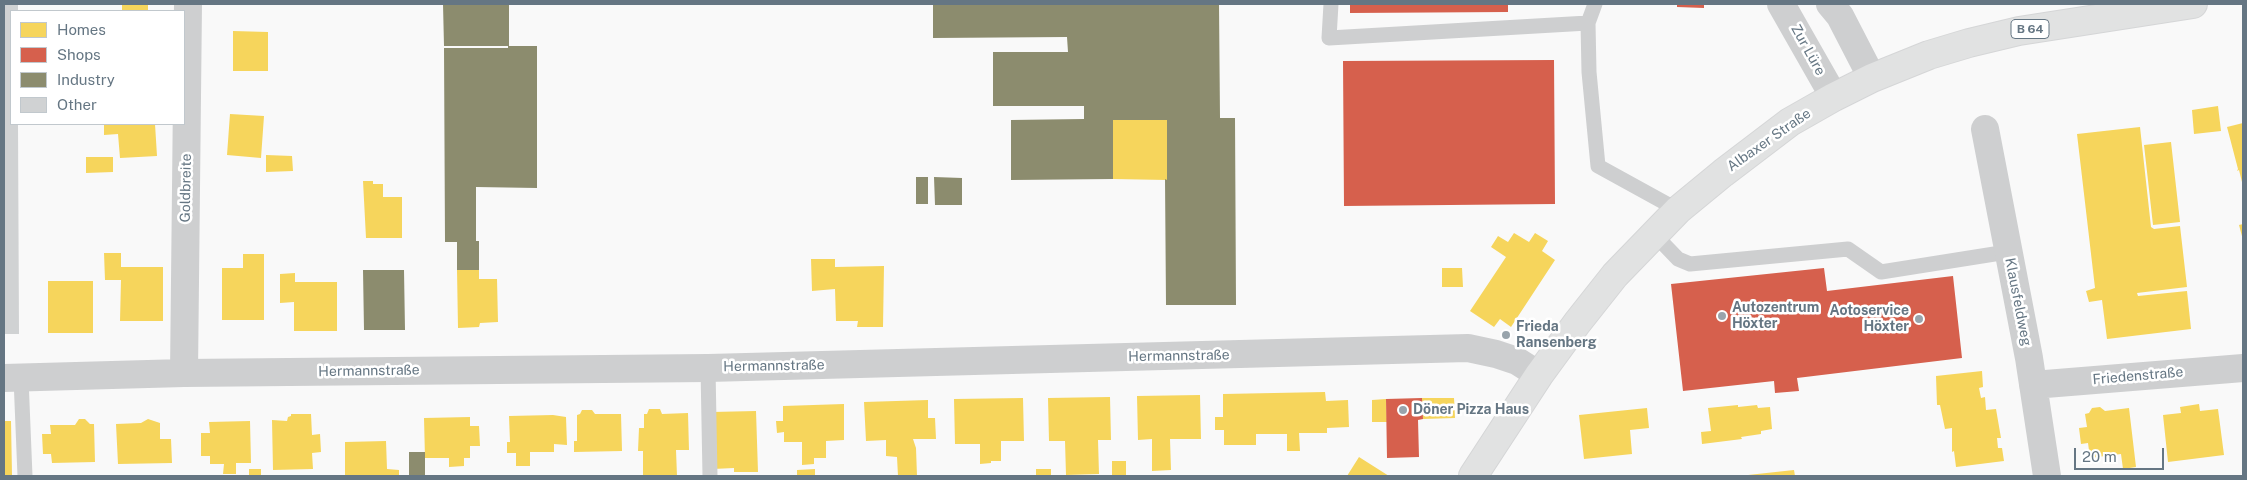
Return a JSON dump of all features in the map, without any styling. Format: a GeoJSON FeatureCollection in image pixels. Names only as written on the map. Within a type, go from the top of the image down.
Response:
{"type":"FeatureCollection","features":[{"type":"Feature","properties":{"kind":"main road","name":"Albaxer Straße"},"geometry":{"type":"LineString","coordinates":[[1474,476],[1539,375],[1609,282],[1678,210],[1790,122],[1872,78],[1929,55],[2011,33],[2193,4]]}},
{"type":"Feature","properties":{"kind":"street","name":"Goldbreite"},"geometry":{"type":"LineString","coordinates":[[184,373],[188,4]]}},
{"type":"Feature","properties":{"kind":"street","name":"Zur Lüre"},"geometry":{"type":"LineString","coordinates":[[1782,4],[1834,97]]}},
{"type":"Feature","properties":{"kind":"street"},"geometry":{"type":"LineString","coordinates":[[1830,4],[1840,16],[1872,78]]}},
{"type":"Feature","properties":{"kind":"street","name":"Klausfeldweg"},"geometry":{"type":"LineString","coordinates":[[1984,129],[2033,385],[2047,476]]}},
{"type":"Feature","properties":{"kind":"street","name":"Hermannstraße"},"geometry":{"type":"LineString","coordinates":[[12,378],[184,373],[708,368],[1468,348],[1517,361],[1539,375]]}},
{"type":"Feature","properties":{"kind":"street","name":"Friedenstraße"},"geometry":{"type":"LineString","coordinates":[[2033,385],[2243,368]]}},
{"type":"Feature","properties":{"kind":"lane"},"geometry":{"type":"LineString","coordinates":[[1331,4],[1329,38],[1588,23]]}},
{"type":"Feature","properties":{"kind":"lane"},"geometry":{"type":"LineString","coordinates":[[1595,4],[1588,23],[1589,72],[1598,166],[1678,210]]}},
{"type":"Feature","properties":{"kind":"lane"},"geometry":{"type":"LineString","coordinates":[[1654,234],[1678,259],[1690,264],[1848,249],[1881,272],[2007,252]]}},
{"type":"Feature","properties":{"kind":"lane"},"geometry":{"type":"LineString","coordinates":[[708,368],[710,476]]}},
{"type":"Feature","properties":{"kind":"lane"},"geometry":{"type":"LineString","coordinates":[[12,378],[25,476]]}},
{"type":"Feature","properties":{"kind":"building: Homes"},"geometry":{"type":"Polygon","coordinates":[[[122,4],[148,4],[148,10],[122,10],[122,4]]]}},
{"type":"Feature","properties":{"kind":"building: Homes"},"geometry":{"type":"Polygon","coordinates":[[[233,31],[268,32],[268,71],[233,71],[233,31]]]}},
{"type":"Feature","properties":{"kind":"building: Homes"},"geometry":{"type":"Polygon","coordinates":[[[2218,106],[2221,131],[2194,134],[2192,110],[2218,106]]]}},
{"type":"Feature","properties":{"kind":"building: Homes"},"geometry":{"type":"Polygon","coordinates":[[[230,114],[264,116],[261,158],[227,155],[230,114]]]}},
{"type":"Feature","properties":{"kind":"building: Homes"},"geometry":{"type":"Polygon","coordinates":[[[1113,120],[1167,120],[1167,180],[1113,179],[1113,120]]]}},
{"type":"Feature","properties":{"kind":"building: Homes"},"geometry":{"type":"Polygon","coordinates":[[[2243,123],[2243,186],[2239,170],[2237,171],[2227,127],[2243,123]]]}},
{"type":"Feature","properties":{"kind":"building: Homes"},"geometry":{"type":"Polygon","coordinates":[[[104,125],[155,125],[157,156],[120,158],[118,134],[104,135],[104,125]]]}},
{"type":"Feature","properties":{"kind":"building: Homes"},"geometry":{"type":"Polygon","coordinates":[[[2140,127],[2151,227],[2154,229],[2180,226],[2187,287],[2137,293],[2138,296],[2187,291],[2191,329],[2107,339],[2102,300],[2089,302],[2086,291],[2095,288],[2077,134],[2140,127]]]}},
{"type":"Feature","properties":{"kind":"building: Homes"},"geometry":{"type":"Polygon","coordinates":[[[2171,142],[2180,222],[2153,225],[2144,145],[2171,142]]]}},
{"type":"Feature","properties":{"kind":"building: Homes"},"geometry":{"type":"Polygon","coordinates":[[[266,155],[292,156],[293,171],[266,172],[266,155]]]}},
{"type":"Feature","properties":{"kind":"building: Homes"},"geometry":{"type":"Polygon","coordinates":[[[86,157],[113,157],[113,172],[86,173],[86,157]]]}},
{"type":"Feature","properties":{"kind":"building: Homes"},"geometry":{"type":"Polygon","coordinates":[[[363,181],[383,184],[383,197],[402,197],[402,238],[366,238],[363,181]]]}},
{"type":"Feature","properties":{"kind":"building: Homes"},"geometry":{"type":"Polygon","coordinates":[[[2243,224],[2243,240],[2239,225],[2243,224]]]}},
{"type":"Feature","properties":{"kind":"building: Homes"},"geometry":{"type":"Polygon","coordinates":[[[1514,233],[1529,242],[1535,233],[1548,241],[1542,251],[1555,260],[1511,327],[1500,319],[1494,327],[1470,311],[1506,257],[1491,247],[1498,236],[1508,242],[1514,233]]]}},
{"type":"Feature","properties":{"kind":"building: Homes"},"geometry":{"type":"Polygon","coordinates":[[[104,253],[121,253],[121,267],[163,267],[163,321],[120,321],[121,280],[105,280],[104,253]]]}},
{"type":"Feature","properties":{"kind":"building: Homes"},"geometry":{"type":"Polygon","coordinates":[[[243,254],[264,254],[264,320],[222,320],[222,268],[243,268],[243,254]]]}},
{"type":"Feature","properties":{"kind":"building: Homes"},"geometry":{"type":"Polygon","coordinates":[[[811,259],[835,259],[835,267],[884,266],[883,327],[857,327],[858,321],[836,321],[835,289],[812,291],[811,259]]]}},
{"type":"Feature","properties":{"kind":"building: Homes"},"geometry":{"type":"Polygon","coordinates":[[[1442,268],[1462,268],[1463,287],[1442,287],[1442,268]]]}},
{"type":"Feature","properties":{"kind":"building: Homes"},"geometry":{"type":"Polygon","coordinates":[[[457,270],[479,270],[479,279],[497,279],[498,322],[480,323],[479,327],[458,328],[457,270]]]}},
{"type":"Feature","properties":{"kind":"building: Homes"},"geometry":{"type":"Polygon","coordinates":[[[295,273],[295,282],[337,282],[337,331],[294,331],[294,302],[280,303],[280,274],[295,273]]]}},
{"type":"Feature","properties":{"kind":"building: Homes"},"geometry":{"type":"Polygon","coordinates":[[[48,281],[93,281],[93,333],[48,333],[48,281]]]}},
{"type":"Feature","properties":{"kind":"building: Homes"},"geometry":{"type":"Polygon","coordinates":[[[1982,371],[1983,387],[1979,388],[1981,398],[1985,397],[1986,410],[1996,409],[2001,438],[1997,438],[1998,448],[2002,448],[2004,461],[1956,467],[1954,451],[1952,452],[1952,428],[1945,429],[1940,405],[1937,405],[1936,376],[1982,371]]]}},
{"type":"Feature","properties":{"kind":"building: Homes"},"geometry":{"type":"Polygon","coordinates":[[[1325,392],[1326,401],[1348,400],[1349,427],[1327,428],[1327,433],[1299,433],[1300,451],[1287,451],[1287,434],[1256,434],[1256,445],[1224,445],[1224,430],[1215,430],[1215,417],[1223,417],[1223,394],[1325,392]]]}},
{"type":"Feature","properties":{"kind":"building: Homes"},"geometry":{"type":"Polygon","coordinates":[[[1200,395],[1201,439],[1170,439],[1171,470],[1152,471],[1152,439],[1138,440],[1137,396],[1200,395]]]}},
{"type":"Feature","properties":{"kind":"building: Homes"},"geometry":{"type":"Polygon","coordinates":[[[1110,397],[1111,440],[1098,440],[1099,474],[1066,475],[1065,441],[1049,441],[1048,398],[1110,397]]]}},
{"type":"Feature","properties":{"kind":"building: Homes"},"geometry":{"type":"Polygon","coordinates":[[[1023,398],[1024,441],[1001,441],[1001,461],[980,464],[980,444],[955,444],[954,399],[1023,398]]]}},
{"type":"Feature","properties":{"kind":"building: Homes"},"geometry":{"type":"Polygon","coordinates":[[[1422,398],[1454,398],[1455,418],[1423,419],[1422,398]]]}},
{"type":"Feature","properties":{"kind":"building: Homes"},"geometry":{"type":"Polygon","coordinates":[[[1386,399],[1387,422],[1372,422],[1372,400],[1386,399]]]}},
{"type":"Feature","properties":{"kind":"building: Homes"},"geometry":{"type":"Polygon","coordinates":[[[928,400],[928,418],[935,418],[936,439],[913,439],[916,448],[917,476],[898,476],[897,457],[886,456],[886,440],[866,441],[864,402],[928,400]]]}},
{"type":"Feature","properties":{"kind":"building: Homes"},"geometry":{"type":"Polygon","coordinates":[[[844,404],[844,440],[826,441],[826,458],[814,458],[814,464],[802,465],[802,442],[784,442],[784,432],[777,433],[776,421],[783,421],[783,406],[844,404]]]}},
{"type":"Feature","properties":{"kind":"building: Homes"},"geometry":{"type":"Polygon","coordinates":[[[2199,404],[2200,411],[2218,409],[2224,455],[2168,462],[2163,415],[2181,413],[2180,407],[2199,404]]]}},
{"type":"Feature","properties":{"kind":"building: Homes"},"geometry":{"type":"Polygon","coordinates":[[[1738,405],[1738,407],[1757,405],[1758,408],[1770,407],[1772,429],[1761,431],[1761,434],[1741,437],[1742,439],[1702,444],[1701,432],[1711,431],[1708,408],[1738,405]]]}},
{"type":"Feature","properties":{"kind":"building: Homes"},"geometry":{"type":"Polygon","coordinates":[[[2100,407],[2105,411],[2129,408],[2136,467],[2123,469],[2121,454],[2090,458],[2088,443],[2081,444],[2079,428],[2087,427],[2085,414],[2089,413],[2092,408],[2100,407]]]}},
{"type":"Feature","properties":{"kind":"building: Homes"},"geometry":{"type":"Polygon","coordinates":[[[1647,408],[1649,428],[1630,430],[1632,454],[1584,459],[1579,415],[1647,408]]]}},
{"type":"Feature","properties":{"kind":"building: Homes"},"geometry":{"type":"Polygon","coordinates":[[[649,409],[660,409],[662,414],[688,413],[689,450],[676,450],[677,476],[643,476],[643,451],[638,451],[639,428],[644,428],[644,414],[647,414],[649,409]]]}},
{"type":"Feature","properties":{"kind":"building: Homes"},"geometry":{"type":"Polygon","coordinates":[[[582,410],[592,410],[595,414],[621,414],[622,451],[574,452],[574,441],[577,441],[577,415],[582,410]]]}},
{"type":"Feature","properties":{"kind":"building: Homes"},"geometry":{"type":"Polygon","coordinates":[[[756,411],[758,472],[734,472],[734,468],[713,469],[712,412],[756,411]]]}},
{"type":"Feature","properties":{"kind":"building: Homes"},"geometry":{"type":"Polygon","coordinates":[[[291,414],[311,414],[312,435],[320,434],[321,452],[312,453],[313,469],[273,470],[272,420],[287,421],[291,414]]]}},
{"type":"Feature","properties":{"kind":"building: Homes"},"geometry":{"type":"Polygon","coordinates":[[[553,415],[566,417],[567,445],[554,444],[554,452],[530,452],[530,466],[516,466],[516,453],[507,453],[507,442],[510,442],[509,416],[553,415]]]}},
{"type":"Feature","properties":{"kind":"building: Homes"},"geometry":{"type":"Polygon","coordinates":[[[470,417],[470,426],[479,426],[480,446],[470,446],[470,458],[464,458],[464,466],[449,467],[449,458],[425,458],[424,418],[470,417]]]}},
{"type":"Feature","properties":{"kind":"building: Homes"},"geometry":{"type":"Polygon","coordinates":[[[79,419],[85,419],[90,424],[94,424],[95,462],[52,463],[51,454],[43,454],[42,434],[51,434],[50,425],[75,425],[79,419]]]}},
{"type":"Feature","properties":{"kind":"building: Homes"},"geometry":{"type":"Polygon","coordinates":[[[148,419],[160,423],[160,439],[171,439],[172,463],[118,464],[116,424],[141,423],[148,419]]]}},
{"type":"Feature","properties":{"kind":"building: Homes"},"geometry":{"type":"Polygon","coordinates":[[[4,421],[11,421],[12,475],[4,475],[4,421]]]}},
{"type":"Feature","properties":{"kind":"building: Homes"},"geometry":{"type":"Polygon","coordinates":[[[250,421],[251,463],[236,463],[236,474],[223,474],[224,464],[210,464],[210,456],[201,456],[201,433],[210,433],[209,422],[250,421]]]}},
{"type":"Feature","properties":{"kind":"building: Homes"},"geometry":{"type":"Polygon","coordinates":[[[386,441],[387,469],[399,470],[399,476],[345,476],[345,442],[386,441]]]}},
{"type":"Feature","properties":{"kind":"building: Homes"},"geometry":{"type":"Polygon","coordinates":[[[1359,457],[1389,476],[1347,476],[1359,457]]]}},
{"type":"Feature","properties":{"kind":"building: Homes"},"geometry":{"type":"Polygon","coordinates":[[[1112,461],[1126,461],[1126,476],[1112,476],[1112,461]]]}},
{"type":"Feature","properties":{"kind":"building: Homes"},"geometry":{"type":"Polygon","coordinates":[[[249,469],[261,469],[261,476],[249,476],[249,469]]]}},
{"type":"Feature","properties":{"kind":"building: Homes"},"geometry":{"type":"Polygon","coordinates":[[[815,469],[815,476],[797,476],[797,470],[815,469]]]}},
{"type":"Feature","properties":{"kind":"building: Homes"},"geometry":{"type":"Polygon","coordinates":[[[1036,469],[1051,469],[1051,476],[1036,476],[1036,469]]]}},
{"type":"Feature","properties":{"kind":"building: Homes"},"geometry":{"type":"Polygon","coordinates":[[[1794,470],[1795,476],[1748,476],[1748,475],[1794,470]]]}},
{"type":"Feature","properties":{"kind":"building: Shops"},"geometry":{"type":"Polygon","coordinates":[[[1350,4],[1508,4],[1508,12],[1350,13],[1350,4]]]}},
{"type":"Feature","properties":{"kind":"building: Shops"},"geometry":{"type":"Polygon","coordinates":[[[1677,4],[1704,4],[1704,8],[1677,7],[1677,4]]]}},
{"type":"Feature","properties":{"kind":"building: Shops"},"geometry":{"type":"Polygon","coordinates":[[[1554,60],[1555,204],[1344,206],[1343,61],[1554,60]]]}},
{"type":"Feature","properties":{"kind":"building: Shops"},"geometry":{"type":"Polygon","coordinates":[[[1824,268],[1827,291],[1953,276],[1962,358],[1797,378],[1799,391],[1775,393],[1774,381],[1683,391],[1671,284],[1824,268]]]}},
{"type":"Feature","properties":{"kind":"building: Shops"},"geometry":{"type":"Polygon","coordinates":[[[1422,398],[1423,419],[1418,420],[1419,457],[1387,458],[1386,399],[1422,398]]]}},
{"type":"Feature","properties":{"kind":"building: Industry"},"geometry":{"type":"Polygon","coordinates":[[[443,4],[509,4],[509,46],[444,46],[443,4]]]}},
{"type":"Feature","properties":{"kind":"building: Industry"},"geometry":{"type":"Polygon","coordinates":[[[933,4],[1219,4],[1220,118],[1235,118],[1236,305],[1166,305],[1165,179],[1167,180],[1167,120],[1113,120],[1113,179],[1011,180],[1011,120],[1084,119],[1084,106],[993,106],[993,52],[1068,52],[1067,37],[933,38],[933,4]]]}},
{"type":"Feature","properties":{"kind":"building: Industry"},"geometry":{"type":"Polygon","coordinates":[[[508,46],[537,46],[537,188],[476,187],[476,241],[479,241],[479,270],[457,270],[457,242],[445,242],[444,48],[508,48],[508,46]]]}},
{"type":"Feature","properties":{"kind":"building: Industry"},"geometry":{"type":"Polygon","coordinates":[[[916,177],[928,177],[928,204],[916,204],[916,177]]]}},
{"type":"Feature","properties":{"kind":"building: Industry"},"geometry":{"type":"Polygon","coordinates":[[[934,177],[962,178],[962,205],[935,205],[934,177]]]}},
{"type":"Feature","properties":{"kind":"building: Industry"},"geometry":{"type":"Polygon","coordinates":[[[363,270],[404,270],[405,330],[364,330],[363,270]]]}},
{"type":"Feature","properties":{"kind":"building: Industry"},"geometry":{"type":"Polygon","coordinates":[[[409,452],[425,452],[425,476],[409,476],[409,452]]]}},
{"type":"Feature","properties":{"kind":"building: Other"},"geometry":{"type":"Polygon","coordinates":[[[4,4],[18,4],[18,10],[10,10],[10,125],[18,125],[19,334],[4,334],[4,4]]]}},
{"type":"Feature","properties":{"kind":"place","name":"Autozentrum Höxter"},"geometry":{"type":"Point","coordinates":[1722,316]}},
{"type":"Feature","properties":{"kind":"place","name":"Aotoservice Höxter"},"geometry":{"type":"Point","coordinates":[1919,319]}},
{"type":"Feature","properties":{"kind":"place","name":"Frieda Ransenberg"},"geometry":{"type":"Point","coordinates":[1506,335]}},
{"type":"Feature","properties":{"kind":"place","name":"Döner Pizza Haus"},"geometry":{"type":"Point","coordinates":[1403,410]}}]}
